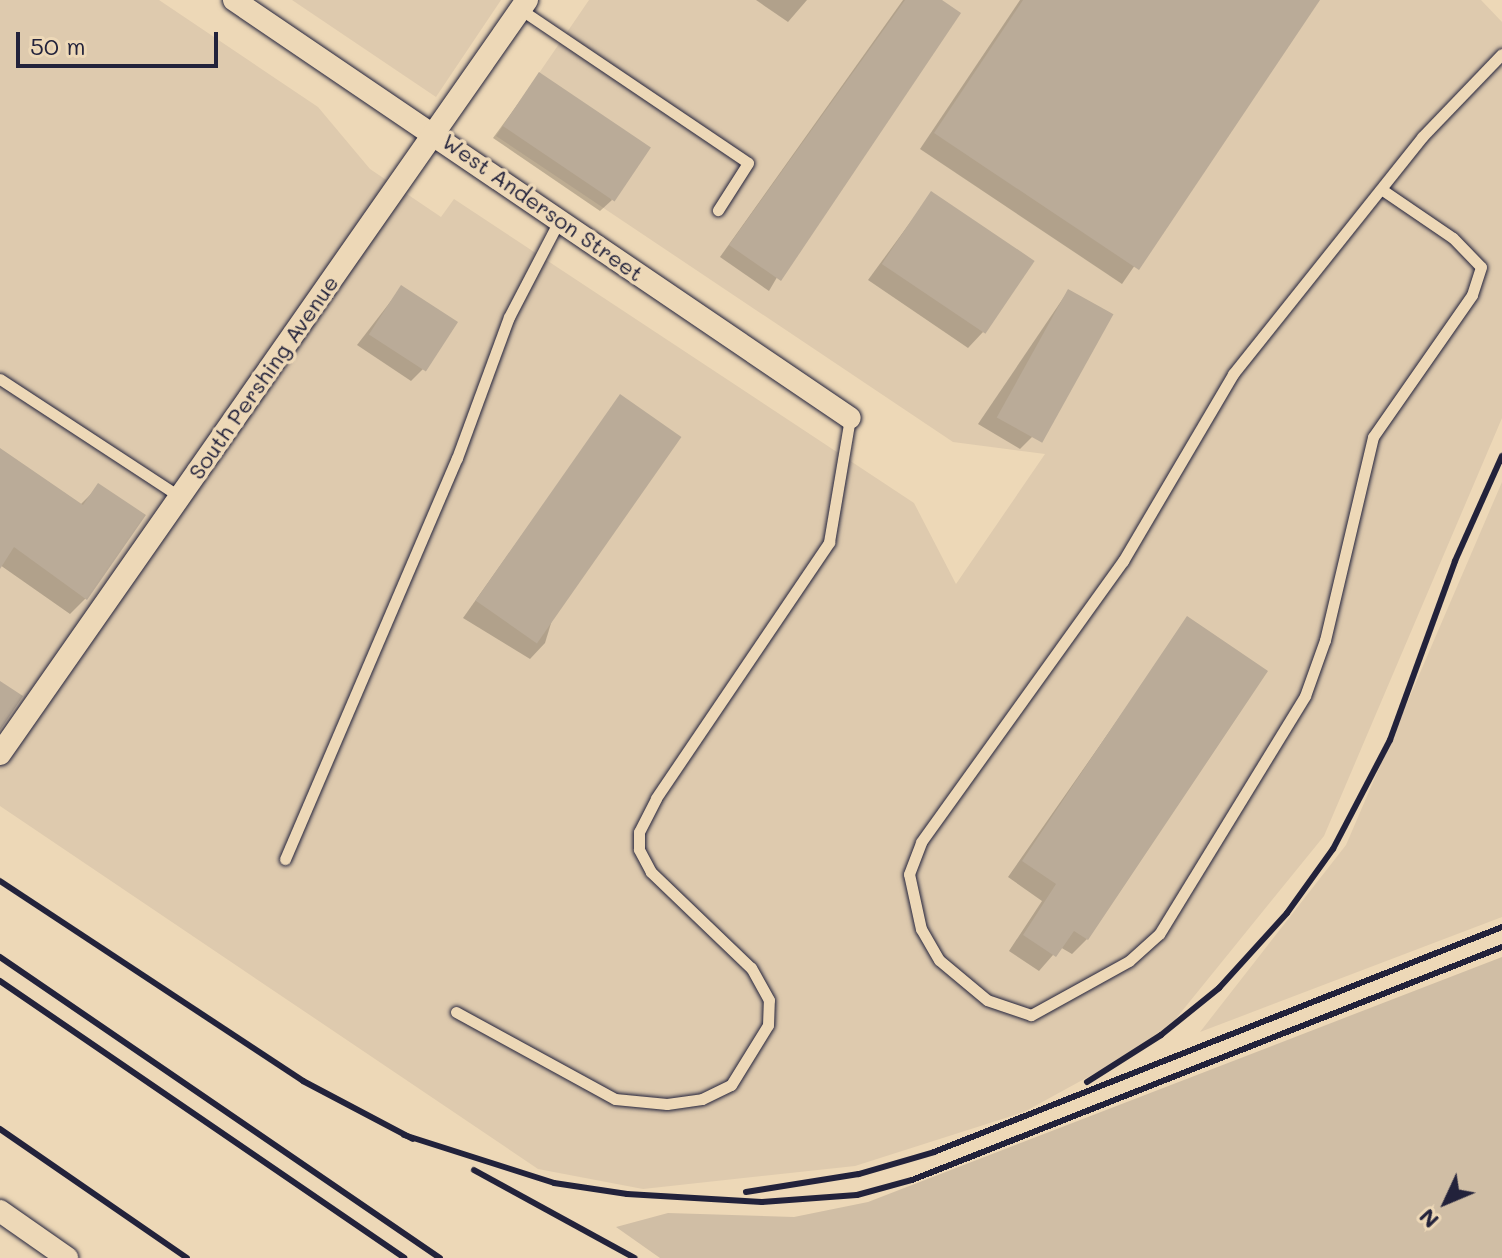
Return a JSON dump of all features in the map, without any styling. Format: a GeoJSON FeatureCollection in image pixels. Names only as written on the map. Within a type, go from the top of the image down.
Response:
{"type":"FeatureCollection","features":[{"type":"Feature","properties":{"kind":"street","name":"West Anderson Street"},"geometry":{"type":"LineString","coordinates":[[234,0],[435,132],[850,418]]}},
{"type":"Feature","properties":{"kind":"street","name":"South Pershing Avenue"},"geometry":{"type":"LineString","coordinates":[[0,754],[524,4]]}},
{"type":"Feature","properties":{"kind":"street"},"geometry":{"type":"LineString","coordinates":[[0,1211],[67,1258]]}},
{"type":"Feature","properties":{"kind":"lane"},"geometry":{"type":"LineString","coordinates":[[524,4],[748,163],[718,210]]}},
{"type":"Feature","properties":{"kind":"lane"},"geometry":{"type":"LineString","coordinates":[[1384,191],[1453,238],[1481,267],[1472,295],[1373,437],[1325,640],[1305,696],[1159,934],[1115,969],[1031,1015],[987,1000],[939,960],[921,929],[909,874],[921,842],[1123,561],[1233,374],[1384,191],[1422,137],[1502,54]]}},
{"type":"Feature","properties":{"kind":"lane"},"geometry":{"type":"LineString","coordinates":[[285,859],[457,458],[509,317],[560,218]]}},
{"type":"Feature","properties":{"kind":"lane"},"geometry":{"type":"LineString","coordinates":[[0,379],[180,497]]}},
{"type":"Feature","properties":{"kind":"lane"},"geometry":{"type":"LineString","coordinates":[[456,1012],[615,1099],[667,1104],[702,1099],[731,1085],[768,1025],[769,1000],[751,968],[651,872],[639,849],[639,832],[656,798],[829,542],[850,418]]}},
{"type":"Feature","properties":{"kind":"shaded area"},"geometry":{"type":"Polygon","coordinates":[[[0,0],[159,0],[318,107],[370,169],[441,217],[454,199],[914,503],[956,584],[1045,454],[953,442],[496,136],[589,0],[1481,0],[1502,22],[1502,418],[1324,836],[1161,1037],[1024,1112],[855,1166],[643,1189],[538,1169],[0,806],[0,0]]]}},
{"type":"Feature","properties":{"kind":"shaded area"},"geometry":{"type":"Polygon","coordinates":[[[292,0],[501,0],[436,97],[292,0]]]}},
{"type":"Feature","properties":{"kind":"shaded area"},"geometry":{"type":"Polygon","coordinates":[[[1502,482],[1502,917],[1200,1032],[1346,845],[1502,482]]]}},
{"type":"Feature","properties":{"kind":"shaded area"},"geometry":{"type":"Polygon","coordinates":[[[1502,957],[1502,1258],[660,1258],[616,1227],[668,1213],[794,1217],[868,1202],[1502,957]]]}},
{"type":"Feature","properties":{"kind":"building"},"geometry":{"type":"Polygon","coordinates":[[[905,0],[942,0],[961,13],[781,281],[729,245],[905,0]]]}},
{"type":"Feature","properties":{"kind":"building"},"geometry":{"type":"Polygon","coordinates":[[[1023,0],[1320,0],[1139,270],[934,133],[1023,0]]]}},
{"type":"Feature","properties":{"kind":"building"},"geometry":{"type":"Polygon","coordinates":[[[539,72],[651,147],[615,201],[503,126],[539,72]]]}},
{"type":"Feature","properties":{"kind":"building"},"geometry":{"type":"Polygon","coordinates":[[[931,191],[1035,261],[985,334],[882,264],[931,191]]]}},
{"type":"Feature","properties":{"kind":"building"},"geometry":{"type":"Polygon","coordinates":[[[401,285],[458,322],[426,372],[369,334],[401,285]]]}},
{"type":"Feature","properties":{"kind":"building"},"geometry":{"type":"Polygon","coordinates":[[[1068,289],[1113,314],[1042,443],[997,418],[1068,289]]]}},
{"type":"Feature","properties":{"kind":"building"},"geometry":{"type":"Polygon","coordinates":[[[620,394],[681,437],[537,643],[475,600],[620,394]]]}},
{"type":"Feature","properties":{"kind":"building"},"geometry":{"type":"Polygon","coordinates":[[[0,448],[83,505],[98,483],[146,515],[87,600],[14,547],[0,569],[0,448]]]}},
{"type":"Feature","properties":{"kind":"building"},"geometry":{"type":"Polygon","coordinates":[[[1187,616],[1268,671],[1088,940],[1074,931],[1056,957],[1023,935],[1056,884],[1022,861],[1187,616]]]}},
{"type":"Feature","properties":{"kind":"building"},"geometry":{"type":"Polygon","coordinates":[[[0,681],[23,696],[0,730],[0,681]]]}},
{"type":"Feature","properties":{"kind":"railway"},"geometry":{"type":"LineString","coordinates":[[1087,1082],[1161,1035],[1219,988],[1287,913],[1333,849],[1390,740],[1455,561],[1502,456]]}},
{"type":"Feature","properties":{"kind":"railway"},"geometry":{"type":"LineString","coordinates":[[0,881],[303,1081],[413,1139]]}},
{"type":"Feature","properties":{"kind":"railway"},"geometry":{"type":"LineString","coordinates":[[746,1192],[859,1174],[934,1152],[1502,927]]}},
{"type":"Feature","properties":{"kind":"railway"},"geometry":{"type":"LineString","coordinates":[[404,1135],[554,1183],[627,1194],[762,1202],[857,1195],[912,1180],[1502,947]]}},
{"type":"Feature","properties":{"kind":"railway"},"geometry":{"type":"LineString","coordinates":[[0,957],[440,1258]]}},
{"type":"Feature","properties":{"kind":"railway"},"geometry":{"type":"LineString","coordinates":[[0,981],[404,1258]]}},
{"type":"Feature","properties":{"kind":"railway"},"geometry":{"type":"LineString","coordinates":[[0,1129],[187,1258]]}},
{"type":"Feature","properties":{"kind":"railway"},"geometry":{"type":"LineString","coordinates":[[474,1170],[635,1258]]}}]}
